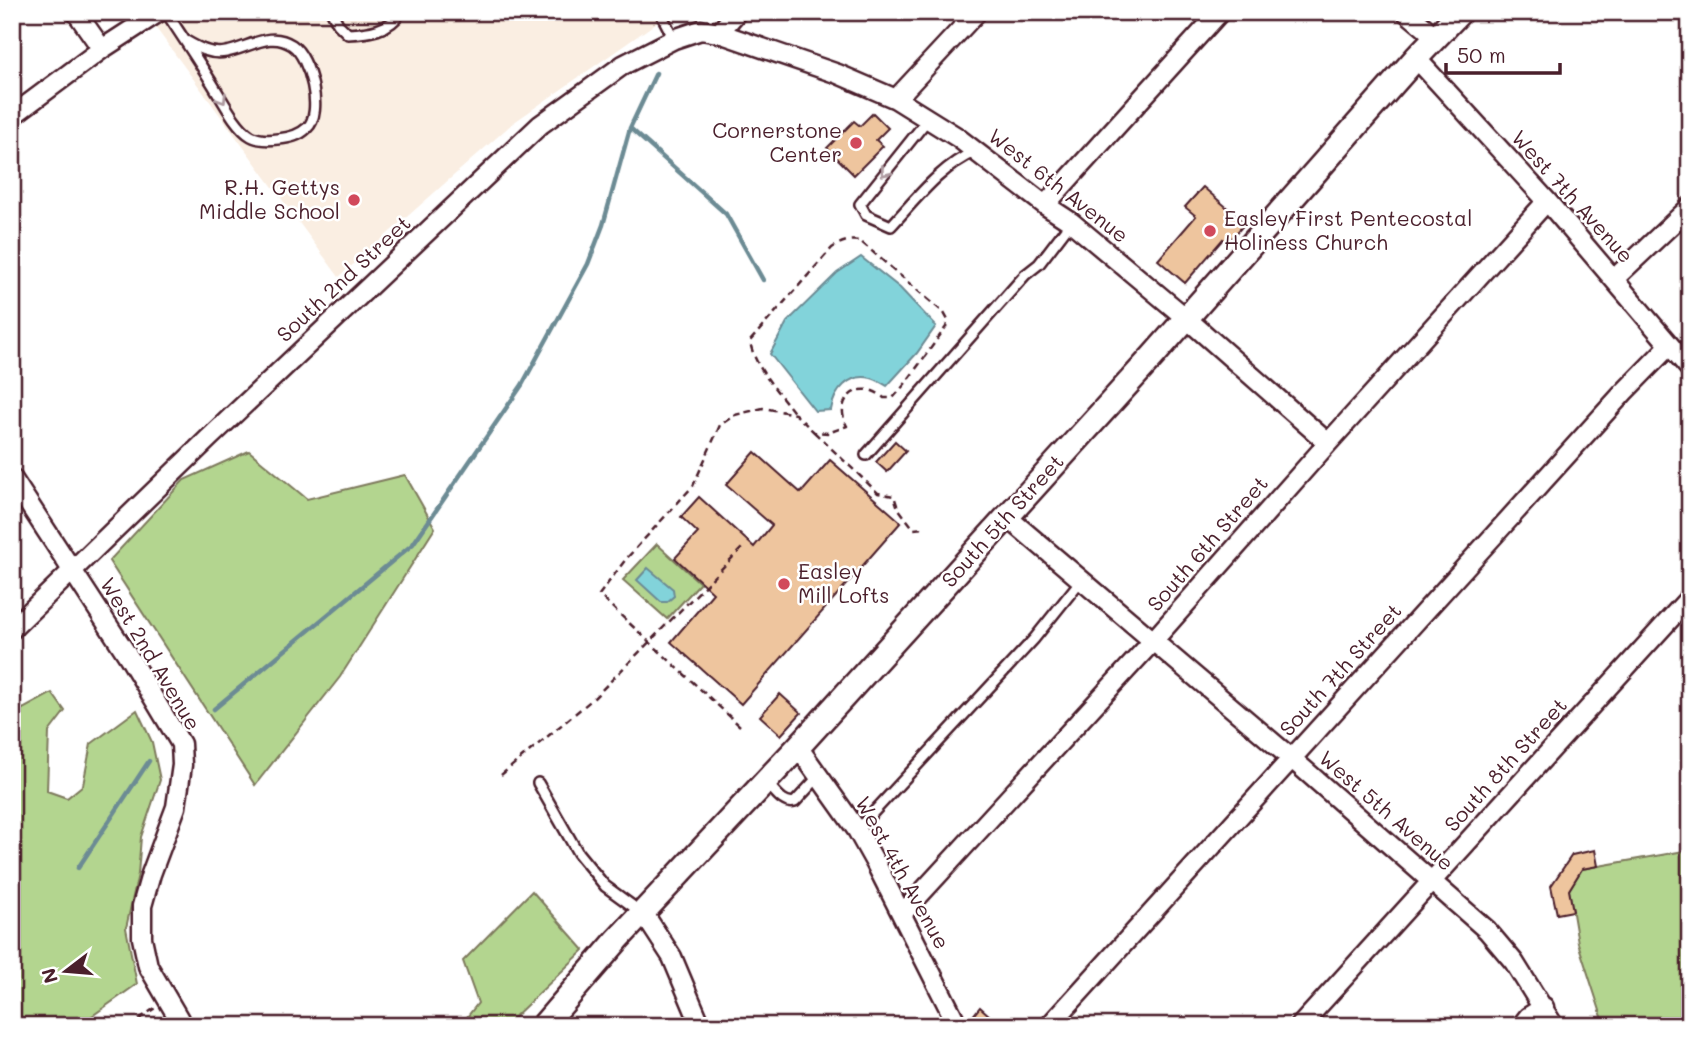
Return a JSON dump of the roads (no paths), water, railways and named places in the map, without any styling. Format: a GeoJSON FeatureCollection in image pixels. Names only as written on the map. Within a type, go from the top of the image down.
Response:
{"type":"FeatureCollection","features":[{"type":"Feature","properties":{"kind":"street"},"geometry":{"type":"LineString","coordinates":[[76,12],[102,50]]}},
{"type":"Feature","properties":{"kind":"street"},"geometry":{"type":"LineString","coordinates":[[12,116],[159,12]]}},
{"type":"Feature","properties":{"kind":"street"},"geometry":{"type":"LineString","coordinates":[[719,33],[737,12]]}},
{"type":"Feature","properties":{"kind":"street"},"geometry":{"type":"LineString","coordinates":[[896,99],[977,12]]}},
{"type":"Feature","properties":{"kind":"street"},"geometry":{"type":"LineString","coordinates":[[1045,205],[1220,12]]}},
{"type":"Feature","properties":{"kind":"street"},"geometry":{"type":"LineString","coordinates":[[1406,12],[1436,37]]}},
{"type":"Feature","properties":{"kind":"street","name":"South 5th Street"},"geometry":{"type":"LineString","coordinates":[[543,1026],[618,939],[798,747],[1460,12]]}},
{"type":"Feature","properties":{"kind":"street","name":"South 2nd Street"},"geometry":{"type":"LineString","coordinates":[[12,629],[208,439],[540,125],[623,65],[674,39],[701,30],[719,33]]}},
{"type":"Feature","properties":{"kind":"street","name":"West 6th Avenue"},"geometry":{"type":"LineString","coordinates":[[719,33],[838,74],[896,99],[976,151],[1071,222],[1186,318],[1328,443]]}},
{"type":"Feature","properties":{"kind":"street","name":"West 7th Avenue"},"geometry":{"type":"LineString","coordinates":[[1416,58],[1547,201],[1690,369]]}},
{"type":"Feature","properties":{"kind":"street","name":"South 6th Street"},"geometry":{"type":"LineString","coordinates":[[902,914],[1153,641],[1547,201]]}},
{"type":"Feature","properties":{"kind":"street"},"geometry":{"type":"LineString","coordinates":[[1614,279],[1690,207]]}},
{"type":"Feature","properties":{"kind":"street","name":"South 7th Street"},"geometry":{"type":"LineString","coordinates":[[1049,1026],[1624,392],[1669,346]]}},
{"type":"Feature","properties":{"kind":"street","name":"West 2nd Avenue"},"geometry":{"type":"LineString","coordinates":[[12,478],[137,670],[181,744],[182,765],[176,807],[142,906],[142,938],[148,966],[183,1026]]}},
{"type":"Feature","properties":{"kind":"street","name":"West 5th Avenue"},"geometry":{"type":"LineString","coordinates":[[1006,516],[1291,758],[1487,930],[1514,962],[1544,1007],[1553,1026]]}},
{"type":"Feature","properties":{"kind":"street","name":"South 8th Street"},"geometry":{"type":"LineString","coordinates":[[1300,1026],[1690,597]]}},
{"type":"Feature","properties":{"kind":"street","name":"West 4th Avenue"},"geometry":{"type":"LineString","coordinates":[[798,747],[857,830],[958,1026]]}},
{"type":"Feature","properties":{"kind":"street"},"geometry":{"type":"LineString","coordinates":[[644,914],[672,957],[701,1026]]}},
{"type":"Feature","properties":{"kind":"street"},"geometry":{"type":"LineString","coordinates":[[1521,1026],[1528,1017],[1544,1007]]}},
{"type":"Feature","properties":{"kind":"lane"},"geometry":{"type":"LineString","coordinates":[[166,12],[235,119],[252,136],[271,140],[293,137],[309,127],[315,109],[314,88],[296,47],[284,40],[269,38],[226,52],[209,52],[186,41]]}},
{"type":"Feature","properties":{"kind":"lane"},"geometry":{"type":"LineString","coordinates":[[332,12],[338,24],[348,34],[374,33],[397,19],[401,12]]}},
{"type":"Feature","properties":{"kind":"lane"},"geometry":{"type":"LineString","coordinates":[[660,12],[674,39]]}},
{"type":"Feature","properties":{"kind":"lane"},"geometry":{"type":"LineString","coordinates":[[928,119],[860,204],[866,215],[891,226],[944,170],[960,158],[976,151]]}},
{"type":"Feature","properties":{"kind":"lane"},"geometry":{"type":"LineString","coordinates":[[866,455],[1025,275],[1039,264],[1071,222]]}},
{"type":"Feature","properties":{"kind":"lane"},"geometry":{"type":"LineString","coordinates":[[857,830],[1034,639],[1082,579]]}},
{"type":"Feature","properties":{"kind":"lane"},"geometry":{"type":"LineString","coordinates":[[766,781],[786,802],[791,803],[820,775]]}},
{"type":"Feature","properties":{"kind":"lane"},"geometry":{"type":"LineString","coordinates":[[538,783],[578,853],[605,886],[644,914]]}},
{"type":"Feature","properties":{"kind":"water"},"geometry":{"type":"Polygon","coordinates":[[[861,257],[900,288],[936,326],[917,353],[887,386],[871,378],[856,378],[839,390],[831,410],[815,411],[770,354],[787,322],[837,273],[861,257]]]}},
{"type":"Feature","properties":{"kind":"water"},"geometry":{"type":"Polygon","coordinates":[[[648,568],[673,589],[674,596],[667,602],[661,602],[637,580],[648,568]]]}},
{"type":"Feature","properties":{"kind":"waterway"},"geometry":{"type":"LineString","coordinates":[[214,709],[413,544],[522,385],[588,264],[603,225],[630,128],[656,73]]}},
{"type":"Feature","properties":{"kind":"waterway"},"geometry":{"type":"LineString","coordinates":[[630,128],[726,214],[763,280]]}},
{"type":"Feature","properties":{"kind":"waterway"},"geometry":{"type":"LineString","coordinates":[[78,868],[149,761]]}},
{"type":"Feature","properties":{"kind":"place","name":"Cornerstone Center"},"geometry":{"type":"Point","coordinates":[856,143]}},
{"type":"Feature","properties":{"kind":"place","name":"R.H. Gettys Middle School"},"geometry":{"type":"Point","coordinates":[354,200]}},
{"type":"Feature","properties":{"kind":"place","name":"Easley First Pentecostal Holiness Church"},"geometry":{"type":"Point","coordinates":[1210,231]}},
{"type":"Feature","properties":{"kind":"place","name":"Easley Mill Lofts"},"geometry":{"type":"Point","coordinates":[784,584]}}]}
